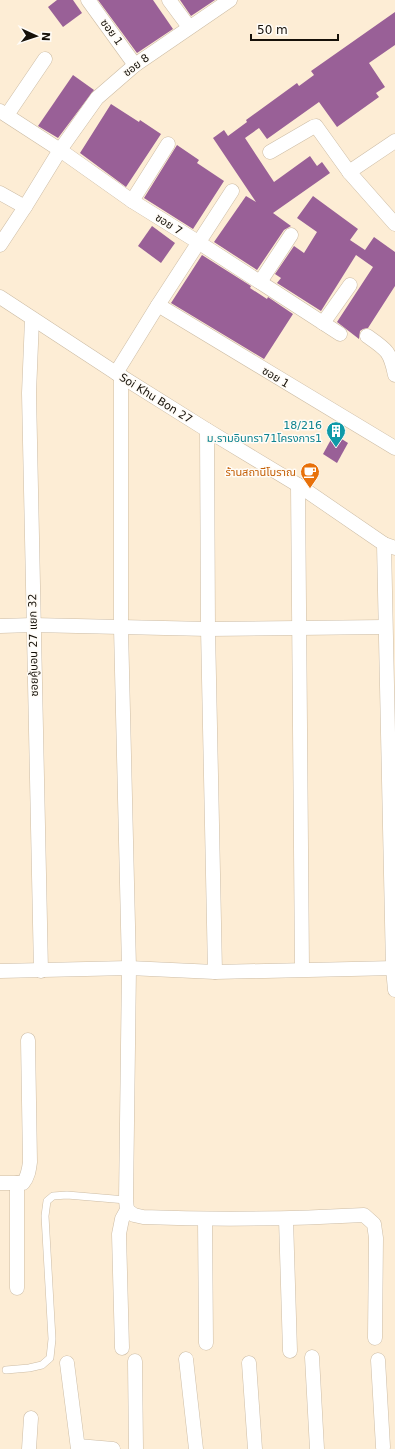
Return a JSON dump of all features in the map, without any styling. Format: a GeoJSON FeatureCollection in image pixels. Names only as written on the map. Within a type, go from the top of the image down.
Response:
{"type":"FeatureCollection","features":[{"type":"Feature","properties":{"kind":"street","name":"ซอย 1"},"geometry":{"type":"LineString","coordinates":[[88,0],[136,65]]}},
{"type":"Feature","properties":{"kind":"street"},"geometry":{"type":"LineString","coordinates":[[169,0],[189,27]]}},
{"type":"Feature","properties":{"kind":"street","name":"ซอย 8"},"geometry":{"type":"LineString","coordinates":[[0,245],[60,150],[97,98],[136,65],[230,0]]}},
{"type":"Feature","properties":{"kind":"street"},"geometry":{"type":"LineString","coordinates":[[4,113],[45,58]]}},
{"type":"Feature","properties":{"kind":"street","name":"ซอย 7"},"geometry":{"type":"LineString","coordinates":[[4,113],[60,150],[132,201],[340,334]]}},
{"type":"Feature","properties":{"kind":"street"},"geometry":{"type":"LineString","coordinates":[[270,152],[314,126],[349,172],[395,224]]}},
{"type":"Feature","properties":{"kind":"street"},"geometry":{"type":"LineString","coordinates":[[349,172],[395,141]]}},
{"type":"Feature","properties":{"kind":"street"},"geometry":{"type":"LineString","coordinates":[[132,201],[168,144]]}},
{"type":"Feature","properties":{"kind":"street"},"geometry":{"type":"LineString","coordinates":[[122,1348],[119,1234],[126,1205],[129,968],[121,628],[118,374],[158,306],[232,191]]}},
{"type":"Feature","properties":{"kind":"street"},"geometry":{"type":"LineString","coordinates":[[0,193],[25,207]]}},
{"type":"Feature","properties":{"kind":"street"},"geometry":{"type":"LineString","coordinates":[[260,282],[291,235]]}},
{"type":"Feature","properties":{"kind":"street"},"geometry":{"type":"LineString","coordinates":[[323,323],[350,285]]}},
{"type":"Feature","properties":{"kind":"street","name":"Soi Khu Bon 27"},"geometry":{"type":"LineString","coordinates":[[0,297],[118,374],[298,485],[389,546]]}},
{"type":"Feature","properties":{"kind":"street","name":"ซอย 1"},"geometry":{"type":"LineString","coordinates":[[158,306],[395,448]]}},
{"type":"Feature","properties":{"kind":"street","name":"ซอยคู้บอน 27 แยก 32"},"geometry":{"type":"LineString","coordinates":[[32,319],[29,393],[41,971]]}},
{"type":"Feature","properties":{"kind":"street"},"geometry":{"type":"LineString","coordinates":[[367,336],[383,347],[390,356],[395,375]]}},
{"type":"Feature","properties":{"kind":"street"},"geometry":{"type":"LineString","coordinates":[[207,430],[208,629],[215,972]]}},
{"type":"Feature","properties":{"kind":"street"},"geometry":{"type":"LineString","coordinates":[[298,485],[302,969]]}},
{"type":"Feature","properties":{"kind":"street"},"geometry":{"type":"LineString","coordinates":[[389,546],[385,627],[395,990]]}},
{"type":"Feature","properties":{"kind":"street"},"geometry":{"type":"LineString","coordinates":[[0,626],[33,625],[208,629],[385,627]]}},
{"type":"Feature","properties":{"kind":"street"},"geometry":{"type":"LineString","coordinates":[[0,971],[129,968],[215,972],[394,968]]}},
{"type":"Feature","properties":{"kind":"street"},"geometry":{"type":"LineString","coordinates":[[0,1183],[23,1183],[26,1179],[30,1162],[28,1040]]}},
{"type":"Feature","properties":{"kind":"street"},"geometry":{"type":"LineString","coordinates":[[17,1183],[18,1288]]}},
{"type":"Feature","properties":{"kind":"street"},"geometry":{"type":"LineString","coordinates":[[126,1205],[134,1215],[143,1217],[286,1219],[364,1215],[374,1224],[376,1238],[374,1338]]}},
{"type":"Feature","properties":{"kind":"street"},"geometry":{"type":"LineString","coordinates":[[204,1219],[206,1343]]}},
{"type":"Feature","properties":{"kind":"street"},"geometry":{"type":"LineString","coordinates":[[286,1219],[290,1351]]}},
{"type":"Feature","properties":{"kind":"street"},"geometry":{"type":"LineString","coordinates":[[312,1357],[317,1449]]}},
{"type":"Feature","properties":{"kind":"street"},"geometry":{"type":"LineString","coordinates":[[186,1359],[195,1449],[208,1449]]}},
{"type":"Feature","properties":{"kind":"street"},"geometry":{"type":"LineString","coordinates":[[378,1360],[386,1447]]}},
{"type":"Feature","properties":{"kind":"street"},"geometry":{"type":"LineString","coordinates":[[134,1361],[136,1449]]}},
{"type":"Feature","properties":{"kind":"street"},"geometry":{"type":"LineString","coordinates":[[67,1363],[78,1447],[113,1449]]}},
{"type":"Feature","properties":{"kind":"street"},"geometry":{"type":"LineString","coordinates":[[248,1363],[255,1449]]}},
{"type":"Feature","properties":{"kind":"street"},"geometry":{"type":"LineString","coordinates":[[29,1449],[31,1418]]}},
{"type":"Feature","properties":{"kind":"lane"},"geometry":{"type":"LineString","coordinates":[[6,1370],[42,1365],[50,1358],[52,1339],[45,1216],[47,1201],[53,1196],[67,1195],[126,1205]]}},
{"type":"Feature","properties":{"kind":"building"},"geometry":{"type":"Polygon","coordinates":[[[57,0],[73,0],[82,13],[63,27],[48,7],[57,0]]]}},
{"type":"Feature","properties":{"kind":"building"},"geometry":{"type":"Polygon","coordinates":[[[98,0],[153,0],[173,29],[137,53],[98,0]]]}},
{"type":"Feature","properties":{"kind":"building"},"geometry":{"type":"Polygon","coordinates":[[[180,0],[215,0],[191,16],[180,0]]]}},
{"type":"Feature","properties":{"kind":"building"},"geometry":{"type":"Polygon","coordinates":[[[395,12],[395,45],[369,63],[385,87],[376,93],[379,97],[337,127],[319,102],[267,139],[259,128],[245,138],[274,182],[310,156],[317,166],[322,162],[330,173],[273,213],[291,226],[284,230],[257,270],[214,242],[246,196],[256,202],[213,138],[224,130],[228,136],[247,122],[246,120],[297,83],[299,86],[314,75],[311,71],[395,12]]]}},
{"type":"Feature","properties":{"kind":"building"},"geometry":{"type":"Polygon","coordinates":[[[73,75],[94,90],[58,138],[38,126],[73,75]]]}},
{"type":"Feature","properties":{"kind":"building"},"geometry":{"type":"Polygon","coordinates":[[[111,104],[139,122],[140,120],[161,134],[126,187],[80,153],[111,104]]]}},
{"type":"Feature","properties":{"kind":"building"},"geometry":{"type":"Polygon","coordinates":[[[177,145],[199,160],[197,163],[224,181],[193,229],[144,198],[177,145]]]}},
{"type":"Feature","properties":{"kind":"building"},"geometry":{"type":"Polygon","coordinates":[[[313,196],[358,229],[350,240],[365,250],[374,237],[395,252],[395,286],[368,328],[360,331],[359,339],[337,322],[373,267],[356,255],[321,311],[277,283],[281,278],[275,274],[294,246],[304,253],[317,232],[297,218],[313,196]]]}},
{"type":"Feature","properties":{"kind":"building"},"geometry":{"type":"Polygon","coordinates":[[[152,226],[175,243],[161,263],[138,246],[152,226]]]}},
{"type":"Feature","properties":{"kind":"building"},"geometry":{"type":"Polygon","coordinates":[[[202,255],[251,286],[250,288],[267,299],[268,297],[293,314],[264,359],[171,303],[202,255]]]}},
{"type":"Feature","properties":{"kind":"building","name":"18/216 ม.รามอินทรา71โครงการ1"},"geometry":{"type":"Polygon","coordinates":[[[334,434],[348,443],[337,463],[323,454],[334,434]]]}},
{"type":"Feature","properties":{"kind":"place","name":"18/216 ม.รามอินทรา71โครงการ1"},"geometry":{"type":"Point","coordinates":[336,448]}},
{"type":"Feature","properties":{"kind":"place","name":"ร้านสถานีโบราณ"},"geometry":{"type":"Point","coordinates":[310,489]}}]}
